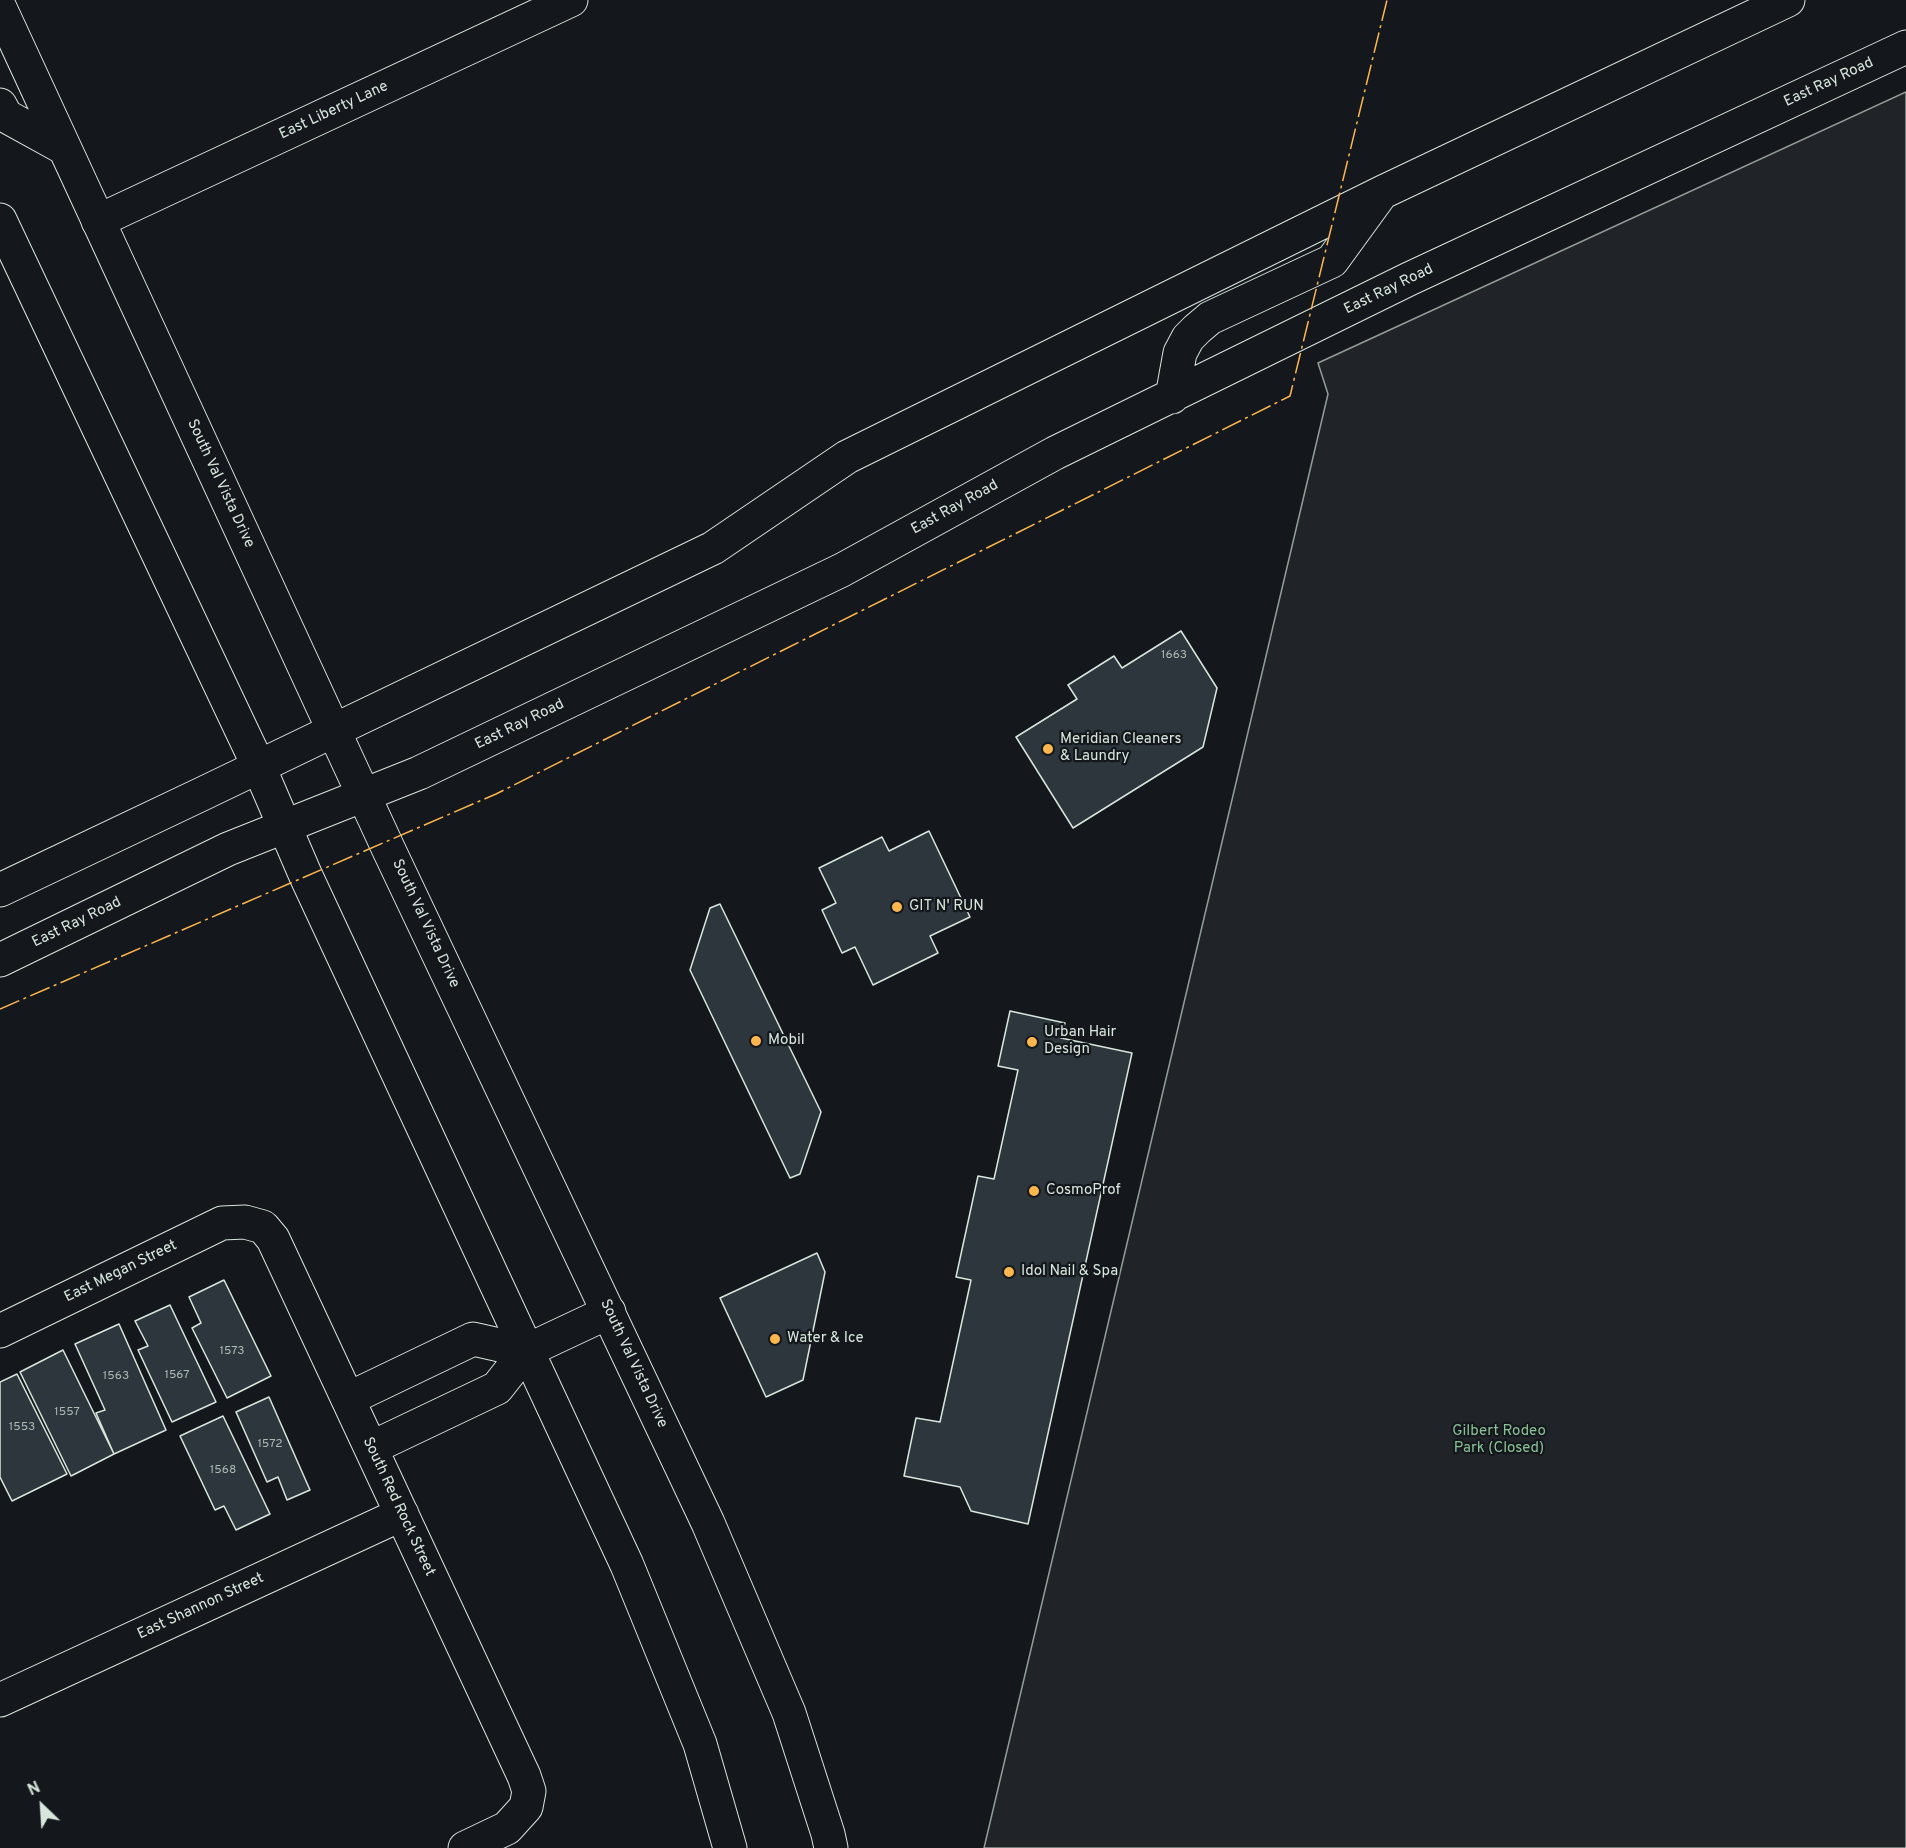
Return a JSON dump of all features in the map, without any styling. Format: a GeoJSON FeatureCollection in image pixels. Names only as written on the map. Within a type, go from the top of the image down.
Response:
{"type":"FeatureCollection","features":[{"type":"Feature","properties":{"kind":"main road","name":"East Liberty Lane"},"geometry":{"type":"LineString","coordinates":[[98,221],[571,0]]}},
{"type":"Feature","properties":{"kind":"main road"},"geometry":{"type":"LineString","coordinates":[[0,890],[713,548],[847,457],[1383,192],[1788,0]]}},
{"type":"Feature","properties":{"kind":"main road","name":"South Val Vista Drive"},"geometry":{"type":"LineString","coordinates":[[0,8],[365,795],[708,1523],[789,1713],[831,1848]]}},
{"type":"Feature","properties":{"kind":"main road","name":"East Ray Road"},"geometry":{"type":"LineString","coordinates":[[0,960],[228,849],[419,773],[842,570],[1055,453],[1409,279],[1906,47]]}},
{"type":"Feature","properties":{"kind":"main road"},"geometry":{"type":"LineString","coordinates":[[0,105],[6,116],[64,148]]}},
{"type":"Feature","properties":{"kind":"main road"},"geometry":{"type":"LineString","coordinates":[[1172,397],[1180,353],[1188,338],[1197,329],[1210,318],[1332,261],[1383,192]]}},
{"type":"Feature","properties":{"kind":"main road"},"geometry":{"type":"LineString","coordinates":[[0,219],[259,767],[284,827],[636,1586],[700,1744],[730,1848]]}},
{"type":"Feature","properties":{"kind":"main road","name":"East Megan Street"},"geometry":{"type":"LineString","coordinates":[[0,1331],[222,1223],[245,1222]]}},
{"type":"Feature","properties":{"kind":"main road","name":"South Red Rock Street"},"geometry":{"type":"LineString","coordinates":[[245,1222],[263,1227],[273,1239],[524,1776],[529,1791],[526,1807],[507,1828],[465,1848]]}},
{"type":"Feature","properties":{"kind":"main road"},"geometry":{"type":"LineString","coordinates":[[371,1448],[497,1388],[526,1351],[609,1312]]}},
{"type":"Feature","properties":{"kind":"main road"},"geometry":{"type":"LineString","coordinates":[[348,1399],[473,1339],[526,1351]]}},
{"type":"Feature","properties":{"kind":"main road","name":"East Shannon Street"},"geometry":{"type":"LineString","coordinates":[[0,1700],[402,1514]]}},
{"type":"Feature","properties":{"kind":"green space","name":"Gilbert Rodeo Park (Closed)"},"geometry":{"type":"Polygon","coordinates":[[[1906,92],[1906,1848],[984,1848],[1328,394],[1318,363],[1906,92]]]}},
{"type":"Feature","properties":{"kind":"building"},"geometry":{"type":"Polygon","coordinates":[[[1181,631],[1217,688],[1203,747],[1073,828],[1016,737],[1077,699],[1068,685],[1114,656],[1122,668],[1181,631]]]}},
{"type":"Feature","properties":{"kind":"building","name":"GIT N' RUN"},"geometry":{"type":"Polygon","coordinates":[[[929,831],[970,917],[930,936],[938,953],[873,985],[855,947],[842,953],[822,910],[836,903],[819,868],[882,837],[889,851],[929,831]]]}},
{"type":"Feature","properties":{"kind":"building","name":"Mobil"},"geometry":{"type":"Polygon","coordinates":[[[720,904],[821,1112],[800,1174],[790,1178],[690,970],[710,908],[720,904]]]}},
{"type":"Feature","properties":{"kind":"building"},"geometry":{"type":"Polygon","coordinates":[[[1010,1011],[1065,1023],[1061,1038],[1132,1053],[1028,1524],[971,1511],[960,1487],[904,1476],[916,1418],[940,1422],[971,1280],[956,1277],[978,1176],[994,1179],[1018,1070],[998,1066],[1010,1011]]]}},
{"type":"Feature","properties":{"kind":"building","name":"Water & Ice"},"geometry":{"type":"Polygon","coordinates":[[[817,1253],[825,1272],[803,1380],[766,1397],[720,1298],[817,1253]]]}},
{"type":"Feature","properties":{"kind":"building"},"geometry":{"type":"Polygon","coordinates":[[[224,1280],[271,1376],[227,1398],[192,1328],[201,1323],[189,1297],[224,1280]]]}},
{"type":"Feature","properties":{"kind":"building"},"geometry":{"type":"Polygon","coordinates":[[[170,1305],[216,1402],[172,1422],[138,1350],[148,1346],[135,1321],[170,1305]]]}},
{"type":"Feature","properties":{"kind":"building"},"geometry":{"type":"Polygon","coordinates":[[[119,1324],[166,1430],[114,1454],[96,1413],[105,1410],[75,1344],[119,1324]]]}},
{"type":"Feature","properties":{"kind":"building"},"geometry":{"type":"Polygon","coordinates":[[[63,1350],[114,1454],[71,1476],[20,1372],[63,1350]]]}},
{"type":"Feature","properties":{"kind":"building"},"geometry":{"type":"Polygon","coordinates":[[[17,1374],[67,1474],[12,1501],[0,1477],[0,1382],[17,1374]]]}},
{"type":"Feature","properties":{"kind":"building"},"geometry":{"type":"Polygon","coordinates":[[[269,1397],[310,1490],[287,1500],[278,1477],[267,1482],[236,1412],[269,1397]]]}},
{"type":"Feature","properties":{"kind":"building"},"geometry":{"type":"Polygon","coordinates":[[[223,1416],[270,1514],[236,1530],[224,1506],[215,1510],[180,1436],[223,1416]]]}},
{"type":"Feature","properties":{"kind":"power"},"geometry":{"type":"LineString","coordinates":[[0,1009],[496,794],[1290,396],[1387,0]]}},
{"type":"Feature","properties":{"kind":"place","name":"Meridian Cleaners & Laundry"},"geometry":{"type":"Point","coordinates":[1048,749]}},
{"type":"Feature","properties":{"kind":"place","name":"GIT N' RUN"},"geometry":{"type":"Point","coordinates":[897,907]}},
{"type":"Feature","properties":{"kind":"place","name":"Mobil"},"geometry":{"type":"Point","coordinates":[756,1041]}},
{"type":"Feature","properties":{"kind":"place","name":"Urban Hair Design"},"geometry":{"type":"Point","coordinates":[1032,1042]}},
{"type":"Feature","properties":{"kind":"place","name":"CosmoProf"},"geometry":{"type":"Point","coordinates":[1034,1191]}},
{"type":"Feature","properties":{"kind":"place","name":"Idol Nail & Spa"},"geometry":{"type":"Point","coordinates":[1009,1272]}},
{"type":"Feature","properties":{"kind":"place","name":"Water & Ice"},"geometry":{"type":"Point","coordinates":[775,1339]}}]}
